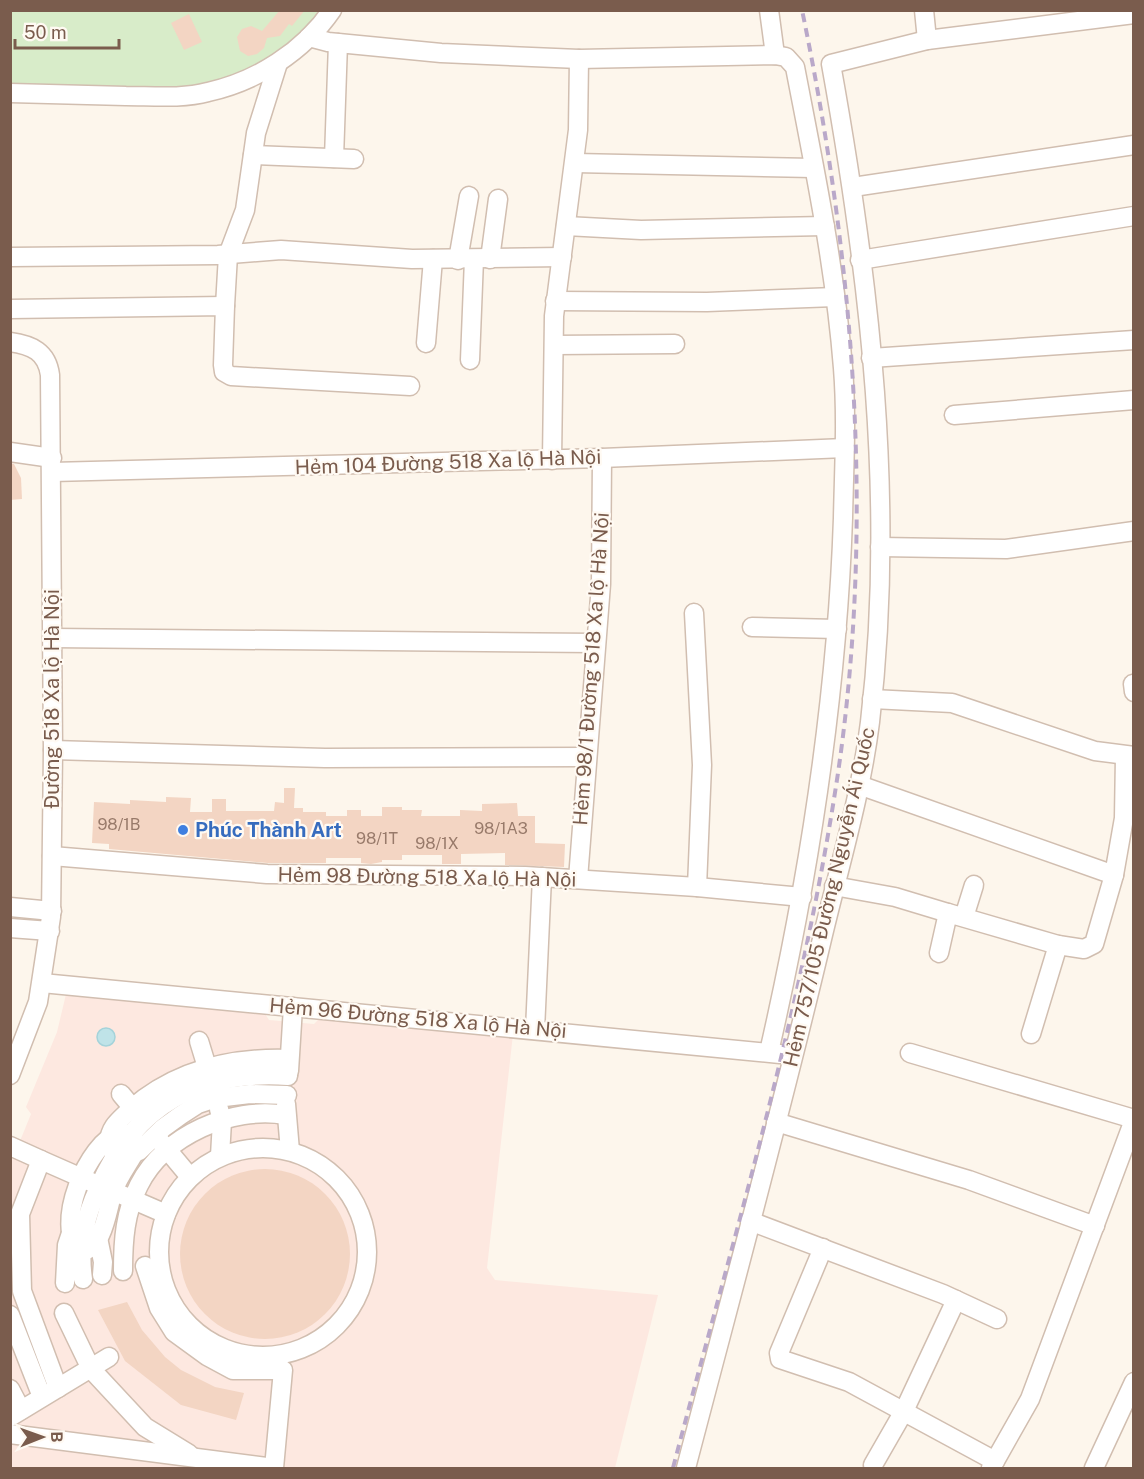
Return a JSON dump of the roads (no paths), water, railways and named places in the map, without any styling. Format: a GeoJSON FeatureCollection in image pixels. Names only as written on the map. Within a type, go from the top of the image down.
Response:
{"type":"FeatureCollection","features":[{"type":"Feature","properties":{"kind":"street"},"geometry":{"type":"LineString","coordinates":[[10,93],[164,97],[207,93],[242,81],[278,63],[309,37],[332,10]]}},
{"type":"Feature","properties":{"kind":"street"},"geometry":{"type":"LineString","coordinates":[[769,10],[775,55]]}},
{"type":"Feature","properties":{"kind":"street"},"geometry":{"type":"LineString","coordinates":[[924,10],[927,40],[1134,14]]}},
{"type":"Feature","properties":{"kind":"street"},"geometry":{"type":"LineString","coordinates":[[309,37],[338,43],[441,53],[579,59],[775,55],[786,57],[795,67],[825,226],[835,297],[843,369],[845,448],[837,629],[824,758],[802,897],[768,1052]]}},
{"type":"Feature","properties":{"kind":"street","name":"Hẻm 757/105 Đường Nguyễn Ái Quốc"},"geometry":{"type":"LineString","coordinates":[[686,1468],[794,1056],[859,785],[872,699],[880,586],[878,437],[853,187],[831,64],[927,40]]}},
{"type":"Feature","properties":{"kind":"street"},"geometry":{"type":"LineString","coordinates":[[334,158],[338,43]]}},
{"type":"Feature","properties":{"kind":"street"},"geometry":{"type":"LineString","coordinates":[[552,460],[555,301],[575,164],[580,96],[579,59]]}},
{"type":"Feature","properties":{"kind":"street"},"geometry":{"type":"LineString","coordinates":[[278,63],[256,133],[246,210],[228,255],[224,372],[231,376],[410,386]]}},
{"type":"Feature","properties":{"kind":"street"},"geometry":{"type":"LineString","coordinates":[[853,187],[1134,145]]}},
{"type":"Feature","properties":{"kind":"street"},"geometry":{"type":"LineString","coordinates":[[252,155],[354,159]]}},
{"type":"Feature","properties":{"kind":"street"},"geometry":{"type":"LineString","coordinates":[[575,164],[813,168]]}},
{"type":"Feature","properties":{"kind":"street"},"geometry":{"type":"LineString","coordinates":[[469,196],[474,259],[470,360]]}},
{"type":"Feature","properties":{"kind":"street"},"geometry":{"type":"LineString","coordinates":[[474,259],[498,200]]}},
{"type":"Feature","properties":{"kind":"street"},"geometry":{"type":"LineString","coordinates":[[860,260],[1134,216]]}},
{"type":"Feature","properties":{"kind":"street"},"geometry":{"type":"LineString","coordinates":[[566,226],[641,230],[825,226]]}},
{"type":"Feature","properties":{"kind":"street"},"geometry":{"type":"LineString","coordinates":[[10,257],[228,255],[281,250],[433,259],[562,257]]}},
{"type":"Feature","properties":{"kind":"street"},"geometry":{"type":"LineString","coordinates":[[426,343],[433,259]]}},
{"type":"Feature","properties":{"kind":"street"},"geometry":{"type":"LineString","coordinates":[[555,301],[707,302],[835,297]]}},
{"type":"Feature","properties":{"kind":"street"},"geometry":{"type":"LineString","coordinates":[[10,309],[225,306]]}},
{"type":"Feature","properties":{"kind":"street"},"geometry":{"type":"LineString","coordinates":[[871,358],[1134,340]]}},
{"type":"Feature","properties":{"kind":"street","name":"Đường 518 Xa lộ Hà Nội"},"geometry":{"type":"LineString","coordinates":[[10,342],[39,351],[49,365],[52,465],[53,750],[50,931],[42,983],[19,1034],[10,1075]]}},
{"type":"Feature","properties":{"kind":"street"},"geometry":{"type":"LineString","coordinates":[[555,345],[675,344]]}},
{"type":"Feature","properties":{"kind":"street"},"geometry":{"type":"LineString","coordinates":[[954,415],[1134,400]]}},
{"type":"Feature","properties":{"kind":"street","name":"Hẻm 104 Đường 518 Xa lộ Hà Nội"},"geometry":{"type":"LineString","coordinates":[[10,452],[52,465],[552,460],[845,448]]}},
{"type":"Feature","properties":{"kind":"street","name":"Hẻm 98/1 Đường 518 Xa lộ Hà Nội"},"geometry":{"type":"LineString","coordinates":[[578,879],[601,578],[602,458]]}},
{"type":"Feature","properties":{"kind":"street"},"geometry":{"type":"LineString","coordinates":[[880,546],[1006,549],[1134,531]]}},
{"type":"Feature","properties":{"kind":"street"},"geometry":{"type":"LineString","coordinates":[[694,613],[702,765],[697,887]]}},
{"type":"Feature","properties":{"kind":"street"},"geometry":{"type":"LineString","coordinates":[[752,627],[837,629]]}},
{"type":"Feature","properties":{"kind":"street"},"geometry":{"type":"LineString","coordinates":[[52,638],[595,643]]}},
{"type":"Feature","properties":{"kind":"street"},"geometry":{"type":"LineString","coordinates":[[834,886],[895,897],[1058,945],[1084,949],[1094,944],[1114,875],[1124,818],[1130,756],[1095,751],[952,703],[872,699]]}},
{"type":"Feature","properties":{"kind":"street"},"geometry":{"type":"LineString","coordinates":[[53,750],[325,758],[586,757]]}},
{"type":"Feature","properties":{"kind":"street"},"geometry":{"type":"LineString","coordinates":[[859,785],[1114,875]]}},
{"type":"Feature","properties":{"kind":"street","name":"Hẻm 98 Đường 518 Xa lộ Hà Nội"},"geometry":{"type":"LineString","coordinates":[[52,856],[267,874],[542,877],[697,887],[802,897]]}},
{"type":"Feature","properties":{"kind":"street"},"geometry":{"type":"LineString","coordinates":[[535,1030],[542,877]]}},
{"type":"Feature","properties":{"kind":"street"},"geometry":{"type":"LineString","coordinates":[[939,953],[956,915],[974,885]]}},
{"type":"Feature","properties":{"kind":"street"},"geometry":{"type":"LineString","coordinates":[[10,907],[52,911]]}},
{"type":"Feature","properties":{"kind":"street"},"geometry":{"type":"LineString","coordinates":[[10,928],[50,931]]}},
{"type":"Feature","properties":{"kind":"street"},"geometry":{"type":"LineString","coordinates":[[1031,1034],[1058,945]]}},
{"type":"Feature","properties":{"kind":"street","name":"Hẻm 96 Đường 518 Xa lộ Hà Nội"},"geometry":{"type":"LineString","coordinates":[[42,983],[794,1056]]}},
{"type":"Feature","properties":{"kind":"street"},"geometry":{"type":"LineString","coordinates":[[290,1151],[285,1115],[293,1007]]}},
{"type":"Feature","properties":{"kind":"street"},"geometry":{"type":"LineString","coordinates":[[199,1041],[222,1121],[220,1156]]}},
{"type":"Feature","properties":{"kind":"street"},"geometry":{"type":"LineString","coordinates":[[823,1248],[779,1353],[780,1359],[849,1382],[903,1411],[993,1465],[1030,1399],[1134,1120],[910,1053]]}},
{"type":"Feature","properties":{"kind":"street"},"geometry":{"type":"LineString","coordinates":[[70,1235],[77,1222],[86,1217],[134,1153],[198,1104],[211,1083],[256,1059],[289,1068]]}},
{"type":"Feature","properties":{"kind":"street"},"geometry":{"type":"LineString","coordinates":[[113,1145],[129,1134],[138,1114],[174,1079],[211,1083],[250,1094],[287,1095]]}},
{"type":"Feature","properties":{"kind":"street"},"geometry":{"type":"LineString","coordinates":[[121,1094],[190,1177]]}},
{"type":"Feature","properties":{"kind":"street"},"geometry":{"type":"LineString","coordinates":[[123,1270],[126,1219],[133,1199],[149,1169],[168,1151],[197,1130],[222,1121],[263,1113],[285,1115]]}},
{"type":"Feature","properties":{"kind":"street"},"geometry":{"type":"LineString","coordinates":[[81,1252],[92,1247],[106,1218],[106,1188],[116,1123],[138,1114]]}},
{"type":"Feature","properties":{"kind":"street"},"geometry":{"type":"LineString","coordinates":[[776,1122],[969,1180],[1095,1226]]}},
{"type":"Feature","properties":{"kind":"street"},"geometry":{"type":"LineString","coordinates":[[129,1134],[136,1145],[134,1153]]}},
{"type":"Feature","properties":{"kind":"street"},"geometry":{"type":"LineString","coordinates":[[134,1153],[102,1142],[81,1177],[72,1209],[70,1235],[58,1285],[152,1264]]}},
{"type":"Feature","properties":{"kind":"street"},"geometry":{"type":"LineString","coordinates":[[10,1146],[166,1214]]}},
{"type":"Feature","properties":{"kind":"street"},"geometry":{"type":"LineString","coordinates":[[10,1434],[274,1468],[283,1370],[233,1370],[207,1356],[174,1332],[159,1308],[152,1264],[159,1246],[166,1214],[176,1194],[190,1177],[220,1156],[243,1149],[267,1147],[290,1151],[320,1164],[343,1186],[360,1214],[367,1245],[364,1277],[351,1307],[330,1331],[303,1348],[272,1356],[240,1354],[210,1341],[185,1321],[152,1264]]}},
{"type":"Feature","properties":{"kind":"street"},"geometry":{"type":"LineString","coordinates":[[10,1239],[41,1160]]}},
{"type":"Feature","properties":{"kind":"street"},"geometry":{"type":"LineString","coordinates":[[20,1214],[22,1290],[50,1392]]}},
{"type":"Feature","properties":{"kind":"street"},"geometry":{"type":"LineString","coordinates":[[86,1217],[95,1225],[103,1262],[102,1275]]}},
{"type":"Feature","properties":{"kind":"street"},"geometry":{"type":"LineString","coordinates":[[83,1279],[81,1252],[86,1217]]}},
{"type":"Feature","properties":{"kind":"street"},"geometry":{"type":"LineString","coordinates":[[750,1221],[956,1300],[997,1319]]}},
{"type":"Feature","properties":{"kind":"street"},"geometry":{"type":"LineString","coordinates":[[70,1235],[81,1252]]}},
{"type":"Feature","properties":{"kind":"street"},"geometry":{"type":"LineString","coordinates":[[873,1465],[903,1411],[956,1300]]}},
{"type":"Feature","properties":{"kind":"street"},"geometry":{"type":"LineString","coordinates":[[64,1313],[91,1369],[145,1427],[196,1458]]}},
{"type":"Feature","properties":{"kind":"street"},"geometry":{"type":"LineString","coordinates":[[10,1315],[50,1392]]}},
{"type":"Feature","properties":{"kind":"street"},"geometry":{"type":"LineString","coordinates":[[10,1389],[16,1413],[109,1358]]}},
{"type":"Feature","properties":{"kind":"street"},"geometry":{"type":"LineString","coordinates":[[1094,1468],[1134,1382]]}},
{"type":"Feature","properties":{"kind":"water"},"geometry":{"type":"Polygon","coordinates":[[[106,1028],[112,1031],[115,1037],[112,1043],[106,1046],[100,1043],[97,1037],[100,1031],[106,1028]]]}},
{"type":"Feature","properties":{"kind":"railway"},"geometry":{"type":"LineString","coordinates":[[673,1468],[765,1123],[806,949],[838,773],[849,678],[855,582],[857,486],[853,390],[846,295],[835,199],[802,10]]}},
{"type":"Feature","properties":{"kind":"place","name":"Phúc Thành Art"},"geometry":{"type":"Point","coordinates":[183,830]}}]}
